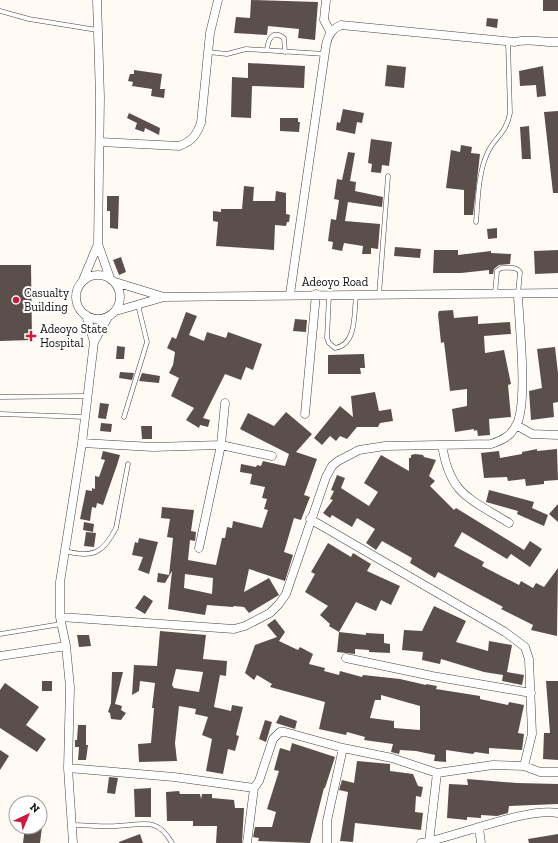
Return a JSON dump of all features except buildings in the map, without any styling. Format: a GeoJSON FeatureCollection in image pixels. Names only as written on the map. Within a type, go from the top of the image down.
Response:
{"type":"FeatureCollection","features":[{"type":"Feature","properties":{"kind":"street"},"geometry":{"type":"LineString","coordinates":[[97,0],[100,142],[98,244],[83,280],[79,284],[76,295],[78,307],[86,315],[96,319],[108,317]]}},
{"type":"Feature","properties":{"kind":"street"},"geometry":{"type":"LineString","coordinates":[[100,142],[179,146],[191,141],[197,133],[201,123],[210,33],[218,0]]}},
{"type":"Feature","properties":{"kind":"street"},"geometry":{"type":"LineString","coordinates":[[326,0],[324,20],[331,33]]}},
{"type":"Feature","properties":{"kind":"street"},"geometry":{"type":"LineString","coordinates":[[290,294],[325,54],[328,37],[334,28],[341,25],[515,42],[528,39],[543,43],[558,42]]}},
{"type":"Feature","properties":{"kind":"street"},"geometry":{"type":"LineString","coordinates":[[98,244],[120,293],[119,306],[116,311]]}},
{"type":"Feature","properties":{"kind":"street"},"geometry":{"type":"LineString","coordinates":[[83,280],[99,274],[113,280]]}},
{"type":"Feature","properties":{"kind":"street","name":"Adeoyo Road"},"geometry":{"type":"LineString","coordinates":[[113,280],[164,297],[290,294],[518,295],[558,293]]}},
{"type":"Feature","properties":{"kind":"street"},"geometry":{"type":"LineString","coordinates":[[305,414],[316,294]]}},
{"type":"Feature","properties":{"kind":"street"},"geometry":{"type":"LineString","coordinates":[[61,621],[234,629],[245,626],[270,613],[286,594],[310,519],[326,477],[332,466],[348,455],[359,450],[385,446],[491,444],[504,440],[516,425],[520,411],[522,386],[518,295]]}},
{"type":"Feature","properties":{"kind":"street"},"geometry":{"type":"LineString","coordinates":[[73,843],[73,824],[68,768],[70,687],[66,646],[61,621],[60,582],[82,443],[94,342],[108,317],[116,311],[164,297]]}},
{"type":"Feature","properties":{"kind":"street"},"geometry":{"type":"LineString","coordinates":[[86,315],[94,342]]}},
{"type":"Feature","properties":{"kind":"street"},"geometry":{"type":"LineString","coordinates":[[199,548],[221,445],[225,403]]}},
{"type":"Feature","properties":{"kind":"street"},"geometry":{"type":"LineString","coordinates":[[516,425],[532,434],[558,435]]}},
{"type":"Feature","properties":{"kind":"street"},"geometry":{"type":"LineString","coordinates":[[82,443],[153,447],[221,445],[272,456]]}},
{"type":"Feature","properties":{"kind":"street"},"geometry":{"type":"LineString","coordinates":[[442,445],[445,466],[452,482],[461,493],[509,523]]}},
{"type":"Feature","properties":{"kind":"street"},"geometry":{"type":"LineString","coordinates":[[310,519],[520,642],[526,647],[529,659],[532,734],[524,766]]}},
{"type":"Feature","properties":{"kind":"street"},"geometry":{"type":"LineString","coordinates":[[0,656],[66,646]]}},
{"type":"Feature","properties":{"kind":"street"},"geometry":{"type":"LineString","coordinates":[[346,658],[432,676],[531,693]]}},
{"type":"Feature","properties":{"kind":"street"},"geometry":{"type":"LineString","coordinates":[[247,843],[254,788],[259,781],[273,739],[280,732],[285,732],[343,748],[392,758],[437,772],[493,765],[524,766],[540,772],[558,772]]}},
{"type":"Feature","properties":{"kind":"street"},"geometry":{"type":"LineString","coordinates":[[326,843],[327,821],[343,748]]}},
{"type":"Feature","properties":{"kind":"street"},"geometry":{"type":"LineString","coordinates":[[68,768],[174,777],[254,788]]}},
{"type":"Feature","properties":{"kind":"street"},"geometry":{"type":"LineString","coordinates":[[437,772],[425,842],[514,818],[538,813],[558,813]]}},
{"type":"Feature","properties":{"kind":"street"},"geometry":{"type":"LineString","coordinates":[[479,828],[481,843]]}},
{"type":"Feature","properties":{"kind":"lane"},"geometry":{"type":"LineString","coordinates":[[0,11],[29,19],[97,30]]}},
{"type":"Feature","properties":{"kind":"lane"},"geometry":{"type":"LineString","coordinates":[[267,50],[269,40],[272,36],[277,35],[284,38],[285,52]]}},
{"type":"Feature","properties":{"kind":"lane"},"geometry":{"type":"LineString","coordinates":[[476,222],[483,165],[487,154],[508,124],[510,113],[508,41]]}},
{"type":"Feature","properties":{"kind":"lane"},"geometry":{"type":"LineString","coordinates":[[208,52],[227,54],[246,49],[325,54]]}},
{"type":"Feature","properties":{"kind":"lane"},"geometry":{"type":"LineString","coordinates":[[379,294],[388,176]]}},
{"type":"Feature","properties":{"kind":"lane"},"geometry":{"type":"LineString","coordinates":[[495,295],[497,271],[501,268],[515,268],[520,272],[518,295]]}},
{"type":"Feature","properties":{"kind":"lane"},"geometry":{"type":"LineString","coordinates":[[328,294],[327,338],[329,343],[335,348],[342,347],[347,344],[351,336],[356,294]]}},
{"type":"Feature","properties":{"kind":"lane"},"geometry":{"type":"LineString","coordinates":[[124,417],[147,342],[138,304]]}},
{"type":"Feature","properties":{"kind":"lane"},"geometry":{"type":"LineString","coordinates":[[0,397],[87,396]]}},
{"type":"Feature","properties":{"kind":"lane"},"geometry":{"type":"LineString","coordinates":[[0,414],[85,417]]}},
{"type":"Feature","properties":{"kind":"lane"},"geometry":{"type":"LineString","coordinates":[[64,551],[81,555],[94,553],[103,548],[111,538],[116,528],[128,464]]}},
{"type":"Feature","properties":{"kind":"lane"},"geometry":{"type":"LineString","coordinates":[[0,634],[61,621]]}},
{"type":"Feature","properties":{"kind":"lane"},"geometry":{"type":"LineString","coordinates":[[73,824],[118,826],[145,823],[154,825],[160,829],[172,843]]}},
{"type":"Feature","properties":{"kind":"place","name":"Casualty Building"},"geometry":{"type":"Point","coordinates":[16,300]}},
{"type":"Feature","properties":{"kind":"place","name":"Adeoyo State Hospital"},"geometry":{"type":"Point","coordinates":[31,336]}}]}
